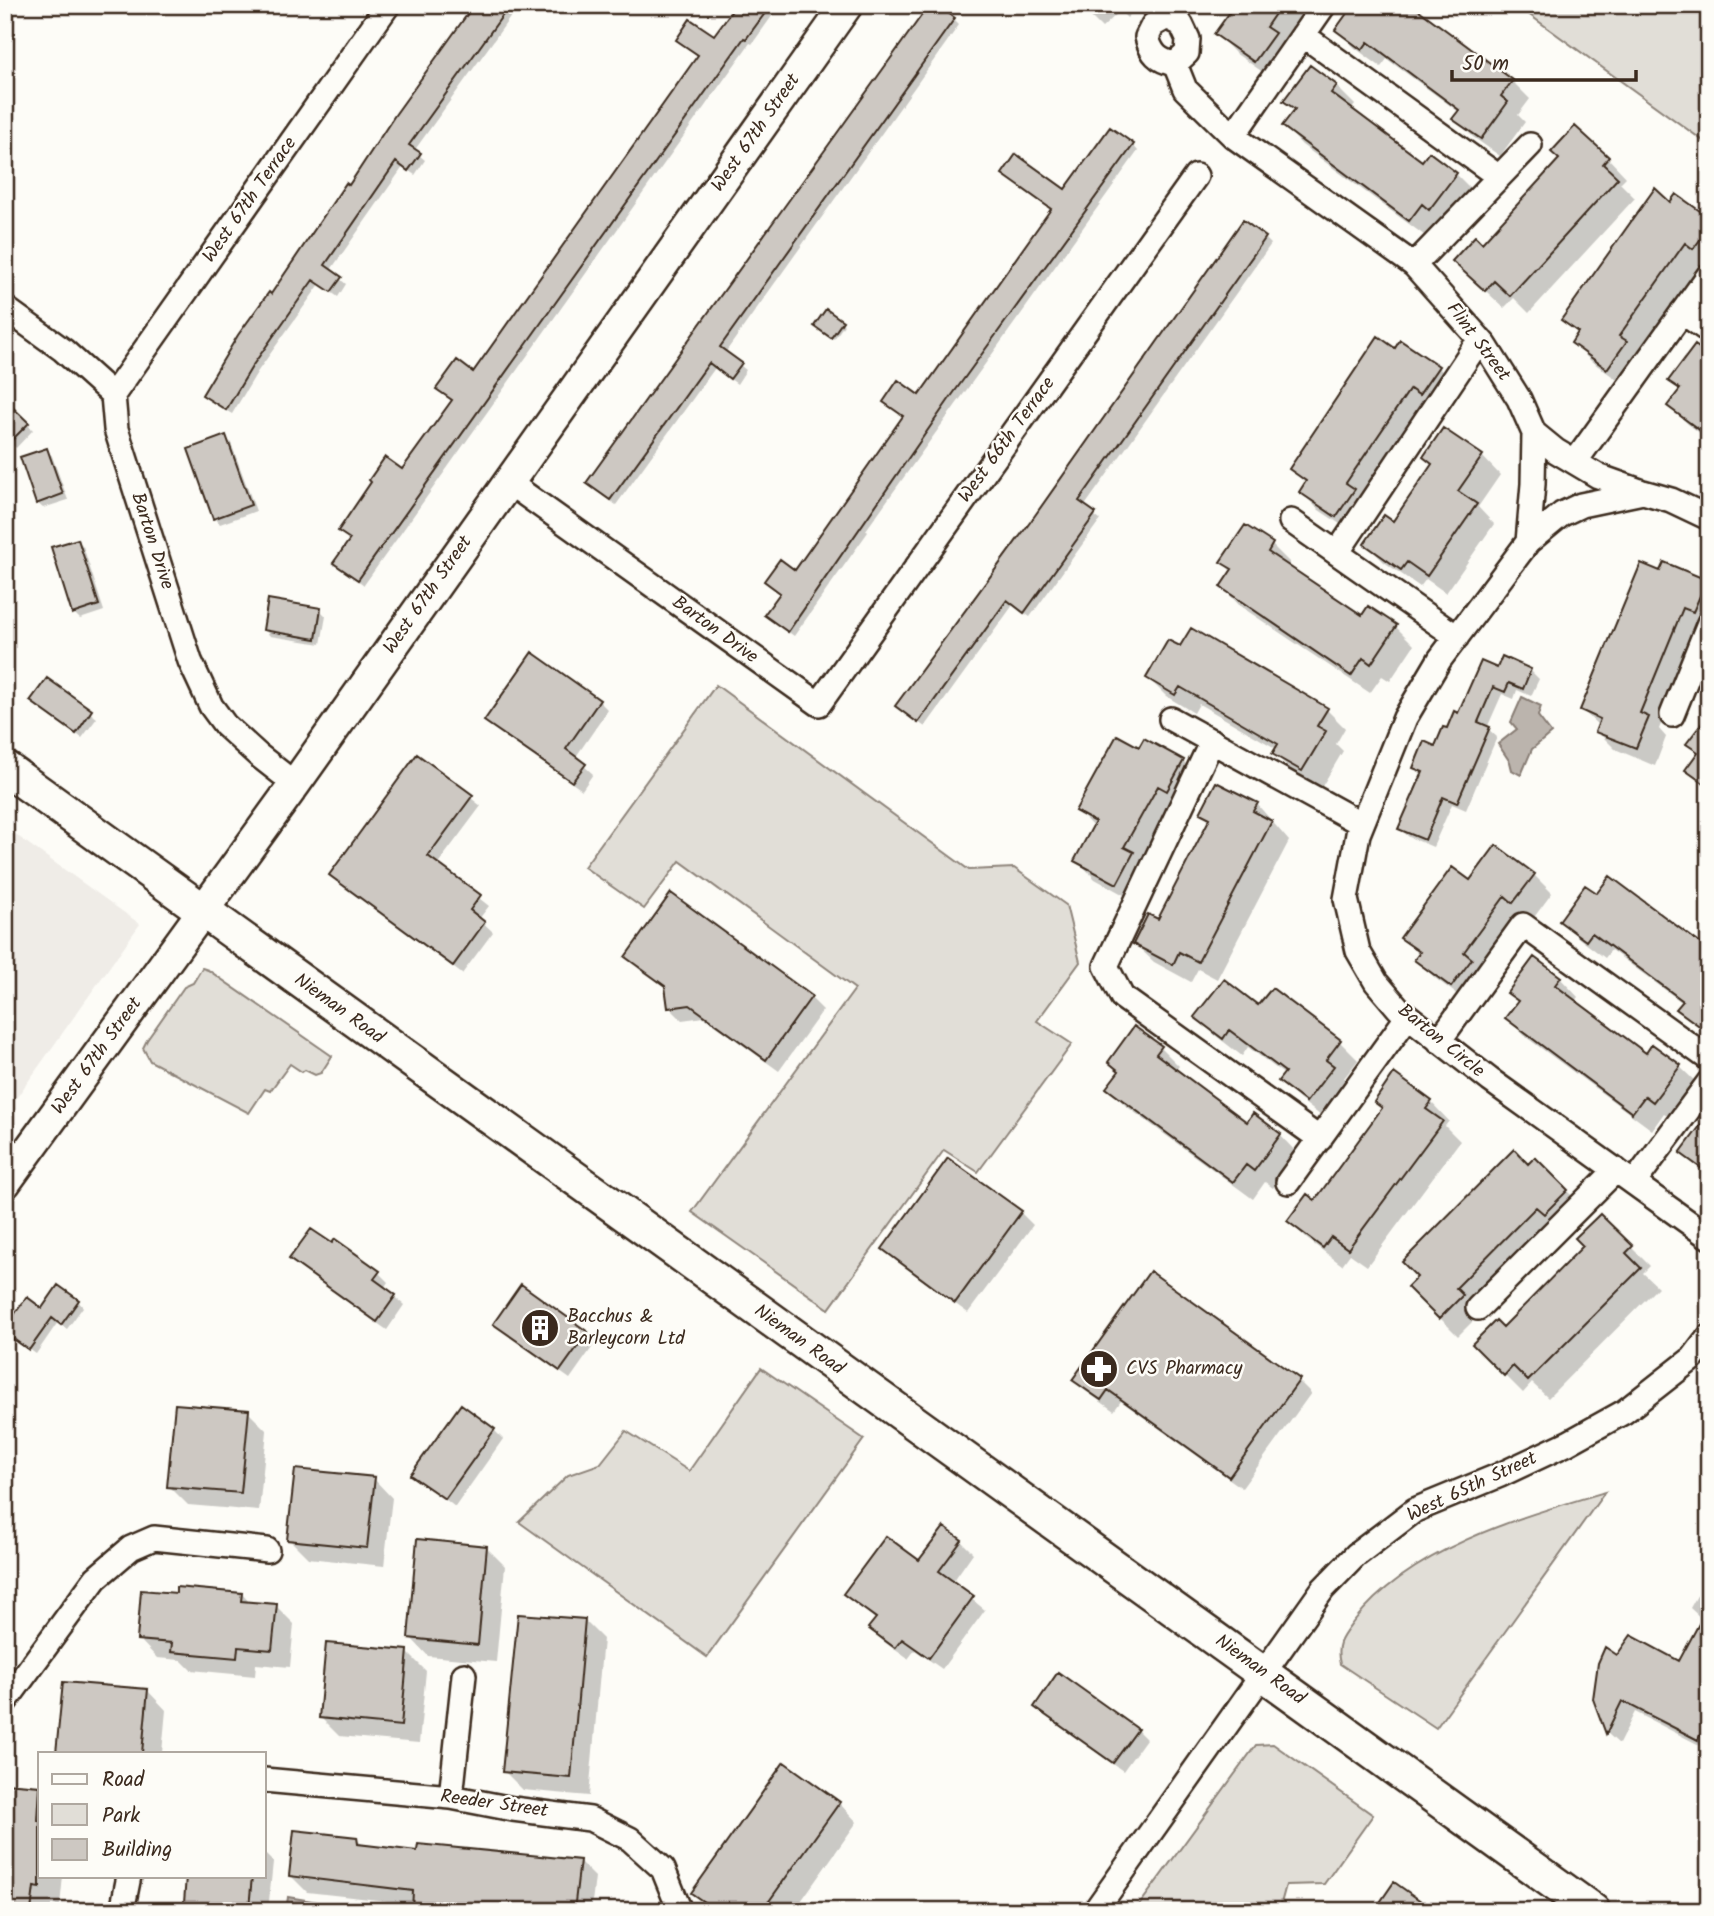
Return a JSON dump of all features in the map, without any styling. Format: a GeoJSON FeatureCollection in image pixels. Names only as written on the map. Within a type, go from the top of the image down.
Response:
{"type":"FeatureCollection","features":[{"type":"Feature","properties":{"kind":"main road","name":"Nieman Road"},"geometry":{"type":"LineString","coordinates":[[5,768],[1593,1911]]}},
{"type":"Feature","properties":{"kind":"street","name":"West 67th Terrace"},"geometry":{"type":"LineString","coordinates":[[113,395],[388,5]]}},
{"type":"Feature","properties":{"kind":"street","name":"West 67th Street"},"geometry":{"type":"LineString","coordinates":[[5,1183],[295,783],[847,5]]}},
{"type":"Feature","properties":{"kind":"street"},"geometry":{"type":"LineString","coordinates":[[1233,136],[1324,5]]}},
{"type":"Feature","properties":{"kind":"street","name":"Flint Street"},"geometry":{"type":"LineString","coordinates":[[1165,11],[1181,24],[1188,39],[1187,53],[1175,64],[1165,62],[1151,52],[1147,37],[1165,11]]}},
{"type":"Feature","properties":{"kind":"street"},"geometry":{"type":"LineString","coordinates":[[1303,35],[1499,177]]}},
{"type":"Feature","properties":{"kind":"street","name":"Flint Street"},"geometry":{"type":"LineString","coordinates":[[1175,64],[1185,89],[1233,136],[1414,265],[1480,339],[1519,399],[1534,433],[1528,542]]}},
{"type":"Feature","properties":{"kind":"street"},"geometry":{"type":"LineString","coordinates":[[1414,265],[1530,145]]}},
{"type":"Feature","properties":{"kind":"street","name":"West 66th Terrace"},"geometry":{"type":"LineString","coordinates":[[819,704],[1196,176]]}},
{"type":"Feature","properties":{"kind":"street"},"geometry":{"type":"LineString","coordinates":[[1575,462],[1709,275]]}},
{"type":"Feature","properties":{"kind":"street"},"geometry":{"type":"LineString","coordinates":[[5,308],[63,350],[113,395]]}},
{"type":"Feature","properties":{"kind":"street"},"geometry":{"type":"LineString","coordinates":[[1682,312],[1709,331]]}},
{"type":"Feature","properties":{"kind":"street"},"geometry":{"type":"LineString","coordinates":[[1337,553],[1480,339]]}},
{"type":"Feature","properties":{"kind":"street","name":"Barton Drive"},"geometry":{"type":"LineString","coordinates":[[113,395],[116,429],[190,660],[211,706],[225,726],[295,783]]}},
{"type":"Feature","properties":{"kind":"street"},"geometry":{"type":"LineString","coordinates":[[1534,433],[1598,476],[1671,500],[1709,518]]}},
{"type":"Feature","properties":{"kind":"street","name":"Barton Drive"},"geometry":{"type":"LineString","coordinates":[[508,482],[819,704]]}},
{"type":"Feature","properties":{"kind":"street"},"geometry":{"type":"LineString","coordinates":[[1528,542],[1562,514],[1581,505],[1643,492]]}},
{"type":"Feature","properties":{"kind":"street"},"geometry":{"type":"LineString","coordinates":[[1291,521],[1457,637]]}},
{"type":"Feature","properties":{"kind":"street","name":"Barton Circle"},"geometry":{"type":"LineString","coordinates":[[1528,542],[1440,659],[1405,718],[1362,824],[1349,877],[1346,899],[1359,951],[1376,982],[1408,1016],[1709,1237]]}},
{"type":"Feature","properties":{"kind":"street"},"geometry":{"type":"LineString","coordinates":[[1672,715],[1700,673],[1709,623]]}},
{"type":"Feature","properties":{"kind":"street"},"geometry":{"type":"LineString","coordinates":[[1171,719],[1362,824]]}},
{"type":"Feature","properties":{"kind":"street"},"geometry":{"type":"LineString","coordinates":[[1212,741],[1106,966],[1122,997],[1320,1139]]}},
{"type":"Feature","properties":{"kind":"street"},"geometry":{"type":"LineString","coordinates":[[1439,1041],[1523,925],[1709,1059]]}},
{"type":"Feature","properties":{"kind":"street"},"geometry":{"type":"LineString","coordinates":[[1289,1182],[1408,1016]]}},
{"type":"Feature","properties":{"kind":"street"},"geometry":{"type":"LineString","coordinates":[[1478,1308],[1625,1177],[1709,1082]]}},
{"type":"Feature","properties":{"kind":"street","name":"West 65th Street"},"geometry":{"type":"LineString","coordinates":[[1095,1911],[1322,1589],[1356,1555],[1415,1510],[1569,1443],[1621,1414],[1693,1358],[1709,1337]]}},
{"type":"Feature","properties":{"kind":"street"},"geometry":{"type":"LineString","coordinates":[[5,1702],[96,1578],[131,1548],[154,1538],[267,1549]]}},
{"type":"Feature","properties":{"kind":"street"},"geometry":{"type":"LineString","coordinates":[[451,1797],[464,1675]]}},
{"type":"Feature","properties":{"kind":"street","name":"Reeder Street"},"geometry":{"type":"LineString","coordinates":[[266,1780],[451,1797],[513,1809],[590,1819],[630,1839],[663,1869],[680,1911]]}},
{"type":"Feature","properties":{"kind":"street"},"geometry":{"type":"LineString","coordinates":[[122,1911],[129,1878]]}},
{"type":"Feature","properties":{"kind":"shaded area"},"geometry":{"type":"Polygon","coordinates":[[[1522,697],[1541,706],[1538,716],[1551,733],[1532,749],[1521,775],[1512,770],[1498,744],[1517,729],[1511,722],[1522,697]]]}},
{"type":"Feature","properties":{"kind":"shaded area"},"geometry":{"type":"Polygon","coordinates":[[[5,827],[140,924],[5,1114],[5,827]]]}},
{"type":"Feature","properties":{"kind":"shaded area"},"geometry":{"type":"Polygon","coordinates":[[[288,1897],[348,1907],[347,1911],[286,1911],[288,1897]]]}},
{"type":"Feature","properties":{"kind":"green space"},"geometry":{"type":"Polygon","coordinates":[[[1516,5],[1709,5],[1709,145],[1516,5]]]}},
{"type":"Feature","properties":{"kind":"green space"},"geometry":{"type":"Polygon","coordinates":[[[716,685],[969,870],[1014,868],[1066,905],[1080,962],[1037,1021],[1072,1044],[978,1172],[944,1150],[829,1309],[692,1212],[855,989],[680,861],[644,909],[584,867],[716,685]]]}},
{"type":"Feature","properties":{"kind":"green space"},"geometry":{"type":"Polygon","coordinates":[[[202,968],[332,1056],[321,1073],[315,1075],[305,1070],[302,1072],[290,1064],[270,1091],[265,1089],[249,1113],[150,1061],[143,1048],[147,1040],[184,987],[193,983],[202,968]]]}},
{"type":"Feature","properties":{"kind":"green space"},"geometry":{"type":"Polygon","coordinates":[[[761,1368],[864,1439],[707,1657],[519,1522],[568,1475],[600,1464],[626,1431],[689,1471],[761,1368]]]}},
{"type":"Feature","properties":{"kind":"green space"},"geometry":{"type":"Polygon","coordinates":[[[1605,1492],[1436,1728],[1340,1664],[1339,1646],[1346,1632],[1378,1596],[1405,1574],[1469,1538],[1538,1512],[1605,1492]]]}},
{"type":"Feature","properties":{"kind":"green space"},"geometry":{"type":"Polygon","coordinates":[[[1273,1744],[1373,1815],[1324,1884],[1286,1885],[1279,1911],[1135,1911],[1256,1745],[1273,1744]]]}},
{"type":"Feature","properties":{"kind":"building"},"geometry":{"type":"Polygon","coordinates":[[[474,5],[510,5],[409,145],[421,153],[408,171],[396,162],[325,265],[342,277],[331,292],[313,280],[253,365],[226,410],[202,395],[238,335],[269,292],[271,294],[346,183],[349,185],[395,115],[474,5]]]}},
{"type":"Feature","properties":{"kind":"building"},"geometry":{"type":"Polygon","coordinates":[[[736,5],[771,5],[746,39],[744,38],[358,580],[333,563],[350,539],[338,531],[385,457],[402,469],[452,400],[436,389],[457,360],[473,372],[698,55],[676,40],[690,19],[714,35],[736,5]]]}},
{"type":"Feature","properties":{"kind":"building"},"geometry":{"type":"Polygon","coordinates":[[[929,5],[937,5],[955,18],[720,347],[742,363],[730,379],[709,363],[610,500],[586,483],[929,5]]]}},
{"type":"Feature","properties":{"kind":"building"},"geometry":{"type":"Polygon","coordinates":[[[1235,5],[1281,5],[1266,27],[1275,33],[1254,62],[1214,34],[1235,5]]]}},
{"type":"Feature","properties":{"kind":"building"},"geometry":{"type":"Polygon","coordinates":[[[1353,5],[1412,5],[1513,80],[1501,96],[1508,102],[1481,139],[1452,119],[1459,110],[1368,42],[1362,50],[1335,30],[1353,5]]]}},
{"type":"Feature","properties":{"kind":"building"},"geometry":{"type":"Polygon","coordinates":[[[1310,65],[1337,85],[1331,93],[1422,161],[1429,152],[1457,173],[1429,210],[1422,204],[1409,221],[1282,126],[1295,109],[1283,101],[1310,65]]]}},
{"type":"Feature","properties":{"kind":"building"},"geometry":{"type":"Polygon","coordinates":[[[1575,126],[1609,157],[1603,164],[1618,178],[1510,296],[1494,281],[1485,291],[1452,261],[1475,236],[1482,243],[1559,159],[1551,152],[1575,126]]]}},
{"type":"Feature","properties":{"kind":"building"},"geometry":{"type":"Polygon","coordinates":[[[1110,127],[1134,144],[950,398],[788,632],[764,615],[780,593],[764,581],[780,559],[795,570],[903,416],[883,402],[898,380],[919,395],[1051,209],[1002,174],[1016,154],[1065,189],[1110,127]]]}},
{"type":"Feature","properties":{"kind":"building"},"geometry":{"type":"Polygon","coordinates":[[[1655,188],[1670,202],[1676,194],[1709,217],[1709,228],[1693,249],[1685,243],[1619,336],[1627,341],[1607,369],[1571,343],[1578,332],[1561,320],[1655,188]]]}},
{"type":"Feature","properties":{"kind":"building"},"geometry":{"type":"Polygon","coordinates":[[[1243,220],[1266,237],[1079,501],[1096,513],[1024,613],[1007,600],[918,723],[895,706],[1031,521],[1243,220]]]}},
{"type":"Feature","properties":{"kind":"building"},"geometry":{"type":"Polygon","coordinates":[[[826,309],[843,321],[831,338],[814,326],[826,309]]]}},
{"type":"Feature","properties":{"kind":"building"},"geometry":{"type":"Polygon","coordinates":[[[1378,336],[1395,348],[1400,340],[1439,366],[1419,395],[1410,389],[1346,483],[1355,489],[1336,517],[1299,492],[1306,481],[1289,469],[1378,336]]]}},
{"type":"Feature","properties":{"kind":"building"},"geometry":{"type":"Polygon","coordinates":[[[1695,345],[1709,355],[1709,437],[1667,406],[1680,389],[1668,381],[1695,345]]]}},
{"type":"Feature","properties":{"kind":"building"},"geometry":{"type":"Polygon","coordinates":[[[5,400],[29,423],[5,447],[5,400]]]}},
{"type":"Feature","properties":{"kind":"building"},"geometry":{"type":"Polygon","coordinates":[[[1443,428],[1483,455],[1458,491],[1477,504],[1427,576],[1407,562],[1401,570],[1364,544],[1384,515],[1393,521],[1432,464],[1423,457],[1443,428]]]}},
{"type":"Feature","properties":{"kind":"building"},"geometry":{"type":"Polygon","coordinates":[[[226,435],[251,505],[213,519],[188,449],[226,435]]]}},
{"type":"Feature","properties":{"kind":"building"},"geometry":{"type":"Polygon","coordinates":[[[47,448],[63,494],[36,504],[20,457],[47,448]]]}},
{"type":"Feature","properties":{"kind":"building"},"geometry":{"type":"Polygon","coordinates":[[[1245,525],[1273,543],[1268,552],[1362,615],[1368,606],[1397,625],[1371,664],[1363,658],[1351,676],[1220,587],[1232,569],[1220,562],[1245,525]]]}},
{"type":"Feature","properties":{"kind":"building"},"geometry":{"type":"Polygon","coordinates":[[[78,539],[99,605],[72,614],[51,547],[78,539]]]}},
{"type":"Feature","properties":{"kind":"building"},"geometry":{"type":"Polygon","coordinates":[[[1664,562],[1707,580],[1693,612],[1683,608],[1640,713],[1649,717],[1636,748],[1595,732],[1600,719],[1580,710],[1641,563],[1660,571],[1664,562]]]}},
{"type":"Feature","properties":{"kind":"building"},"geometry":{"type":"Polygon","coordinates":[[[268,599],[321,608],[316,639],[263,630],[268,599]]]}},
{"type":"Feature","properties":{"kind":"building"},"geometry":{"type":"Polygon","coordinates":[[[1191,628],[1328,708],[1317,726],[1326,731],[1302,771],[1272,754],[1278,744],[1180,687],[1175,695],[1146,678],[1168,640],[1180,646],[1191,628]]]}},
{"type":"Feature","properties":{"kind":"building"},"geometry":{"type":"Polygon","coordinates":[[[532,652],[600,700],[566,749],[586,764],[572,782],[484,721],[532,652]]]}},
{"type":"Feature","properties":{"kind":"building"},"geometry":{"type":"Polygon","coordinates":[[[1502,656],[1531,669],[1523,689],[1509,683],[1505,692],[1493,687],[1478,722],[1490,727],[1457,803],[1443,797],[1425,840],[1398,829],[1423,772],[1413,768],[1424,741],[1435,746],[1454,711],[1458,713],[1481,661],[1497,668],[1502,656]]]}},
{"type":"Feature","properties":{"kind":"building"},"geometry":{"type":"Polygon","coordinates":[[[47,678],[92,710],[76,734],[30,701],[47,678]]]}},
{"type":"Feature","properties":{"kind":"building"},"geometry":{"type":"Polygon","coordinates":[[[1709,714],[1709,787],[1685,770],[1698,752],[1686,744],[1709,714]]]}},
{"type":"Feature","properties":{"kind":"building"},"geometry":{"type":"Polygon","coordinates":[[[1117,735],[1139,747],[1144,738],[1184,760],[1167,791],[1158,786],[1124,847],[1134,852],[1117,884],[1074,861],[1095,822],[1075,811],[1117,735]]]}},
{"type":"Feature","properties":{"kind":"building"},"geometry":{"type":"Polygon","coordinates":[[[417,754],[473,795],[428,856],[481,895],[470,910],[485,922],[453,966],[329,875],[417,754]]]}},
{"type":"Feature","properties":{"kind":"building"},"geometry":{"type":"Polygon","coordinates":[[[1216,782],[1258,803],[1253,811],[1272,821],[1198,962],[1179,952],[1173,965],[1133,944],[1148,914],[1158,919],[1210,818],[1200,813],[1216,782]]]}},
{"type":"Feature","properties":{"kind":"building"},"geometry":{"type":"Polygon","coordinates":[[[1496,845],[1535,874],[1513,903],[1505,896],[1464,952],[1472,959],[1451,987],[1414,960],[1420,952],[1400,938],[1452,867],[1470,880],[1496,845]]]}},
{"type":"Feature","properties":{"kind":"building"},"geometry":{"type":"Polygon","coordinates":[[[1610,876],[1709,950],[1709,1033],[1676,1009],[1683,1001],[1592,933],[1586,941],[1559,921],[1585,885],[1597,893],[1610,876]]]}},
{"type":"Feature","properties":{"kind":"building"},"geometry":{"type":"Polygon","coordinates":[[[671,893],[812,996],[766,1060],[690,1005],[668,1008],[665,986],[625,957],[671,893]]]}},
{"type":"Feature","properties":{"kind":"building"},"geometry":{"type":"Polygon","coordinates":[[[1534,957],[1561,977],[1555,985],[1646,1053],[1652,1044],[1681,1065],[1653,1102],[1645,1096],[1632,1113],[1505,1018],[1518,1001],[1507,993],[1534,957]]]}},
{"type":"Feature","properties":{"kind":"building"},"geometry":{"type":"Polygon","coordinates":[[[1224,979],[1258,1005],[1272,988],[1341,1040],[1326,1060],[1334,1066],[1306,1102],[1278,1081],[1285,1072],[1229,1030],[1223,1039],[1194,1017],[1224,979]]]}},
{"type":"Feature","properties":{"kind":"building"},"geometry":{"type":"Polygon","coordinates":[[[1134,1026],[1162,1046],[1156,1054],[1247,1122],[1253,1113],[1281,1134],[1254,1171],[1246,1165],[1233,1182],[1106,1088],[1119,1071],[1108,1062],[1134,1026]]]}},
{"type":"Feature","properties":{"kind":"building"},"geometry":{"type":"Polygon","coordinates":[[[1394,1073],[1432,1101],[1426,1109],[1443,1121],[1348,1249],[1331,1237],[1323,1248],[1287,1221],[1307,1194],[1315,1200],[1382,1108],[1374,1102],[1394,1073]]]}},
{"type":"Feature","properties":{"kind":"building"},"geometry":{"type":"Polygon","coordinates":[[[1709,1114],[1709,1174],[1680,1153],[1709,1114]]]}},
{"type":"Feature","properties":{"kind":"building"},"geometry":{"type":"Polygon","coordinates":[[[1514,1149],[1528,1164],[1535,1157],[1568,1190],[1544,1214],[1536,1207],[1456,1288],[1463,1295],[1439,1319],[1407,1287],[1417,1277],[1402,1262],[1514,1149]]]}},
{"type":"Feature","properties":{"kind":"building"},"geometry":{"type":"Polygon","coordinates":[[[948,1158],[1022,1211],[955,1303],[882,1249],[948,1158]]]}},
{"type":"Feature","properties":{"kind":"building"},"geometry":{"type":"Polygon","coordinates":[[[1600,1214],[1633,1246],[1626,1253],[1641,1268],[1528,1381],[1513,1366],[1504,1376],[1472,1344],[1496,1320],[1503,1327],[1583,1246],[1575,1238],[1600,1214]]]}},
{"type":"Feature","properties":{"kind":"building"},"geometry":{"type":"Polygon","coordinates":[[[311,1229],[332,1243],[335,1239],[380,1271],[374,1279],[396,1295],[377,1322],[289,1259],[311,1229]]]}},
{"type":"Feature","properties":{"kind":"building","name":"CVS Pharmacy"},"geometry":{"type":"Polygon","coordinates":[[[1150,1271],[1300,1379],[1229,1477],[1108,1390],[1101,1400],[1072,1380],[1150,1271]]]}},
{"type":"Feature","properties":{"kind":"building","name":"Bacchus & Barleycorn Ltd"},"geometry":{"type":"Polygon","coordinates":[[[521,1284],[588,1332],[560,1371],[493,1324],[521,1284]]]}},
{"type":"Feature","properties":{"kind":"building"},"geometry":{"type":"Polygon","coordinates":[[[58,1285],[79,1300],[61,1325],[52,1318],[29,1350],[5,1333],[5,1327],[27,1297],[42,1308],[58,1285]]]}},
{"type":"Feature","properties":{"kind":"building"},"geometry":{"type":"Polygon","coordinates":[[[175,1404],[249,1410],[241,1493],[167,1487],[175,1404]]]}},
{"type":"Feature","properties":{"kind":"building"},"geometry":{"type":"Polygon","coordinates":[[[461,1404],[495,1429],[445,1499],[410,1475],[461,1404]]]}},
{"type":"Feature","properties":{"kind":"building"},"geometry":{"type":"Polygon","coordinates":[[[295,1469],[375,1477],[367,1548],[287,1540],[295,1469]]]}},
{"type":"Feature","properties":{"kind":"building"},"geometry":{"type":"Polygon","coordinates":[[[944,1527],[962,1540],[939,1571],[974,1596],[929,1658],[902,1639],[895,1648],[868,1628],[876,1618],[843,1594],[886,1536],[919,1560],[944,1527]]]}},
{"type":"Feature","properties":{"kind":"building"},"geometry":{"type":"Polygon","coordinates":[[[417,1539],[487,1546],[478,1645],[408,1638],[417,1539]]]}},
{"type":"Feature","properties":{"kind":"building"},"geometry":{"type":"Polygon","coordinates":[[[176,1587],[242,1593],[241,1601],[277,1604],[272,1650],[238,1647],[237,1658],[171,1652],[172,1643],[137,1640],[141,1590],[176,1593],[176,1587]]]}},
{"type":"Feature","properties":{"kind":"building"},"geometry":{"type":"Polygon","coordinates":[[[1709,1605],[1709,1739],[1700,1735],[1698,1740],[1622,1701],[1606,1734],[1593,1699],[1598,1663],[1605,1647],[1617,1655],[1631,1635],[1679,1661],[1709,1605]]]}},
{"type":"Feature","properties":{"kind":"building"},"geometry":{"type":"Polygon","coordinates":[[[518,1614],[585,1619],[571,1778],[502,1772],[518,1614]]]}},
{"type":"Feature","properties":{"kind":"building"},"geometry":{"type":"Polygon","coordinates":[[[326,1643],[408,1650],[401,1726],[319,1718],[326,1643]]]}},
{"type":"Feature","properties":{"kind":"building"},"geometry":{"type":"Polygon","coordinates":[[[1058,1672],[1138,1729],[1113,1763],[1034,1707],[1058,1672]]]}},
{"type":"Feature","properties":{"kind":"building"},"geometry":{"type":"Polygon","coordinates":[[[63,1682],[148,1689],[142,1752],[56,1752],[63,1682]]]}},
{"type":"Feature","properties":{"kind":"building"},"geometry":{"type":"Polygon","coordinates":[[[784,1762],[840,1802],[762,1911],[717,1911],[691,1893],[784,1762]]]}},
{"type":"Feature","properties":{"kind":"building"},"geometry":{"type":"Polygon","coordinates":[[[5,1783],[38,1786],[40,1888],[34,1887],[31,1911],[5,1911],[5,1783]]]}},
{"type":"Feature","properties":{"kind":"building"},"geometry":{"type":"Polygon","coordinates":[[[294,1830],[357,1837],[358,1844],[417,1851],[418,1844],[580,1860],[574,1911],[412,1910],[413,1891],[289,1876],[294,1830]]]}},
{"type":"Feature","properties":{"kind":"building"},"geometry":{"type":"Polygon","coordinates":[[[186,1878],[252,1878],[249,1908],[240,1908],[240,1911],[190,1911],[190,1903],[184,1903],[186,1878]]]}},
{"type":"Feature","properties":{"kind":"building"},"geometry":{"type":"Polygon","coordinates":[[[1394,1882],[1435,1911],[1374,1911],[1394,1882]]]}},
{"type":"Feature","properties":{"kind":"place","name":"Bacchus & Barleycorn Ltd"},"geometry":{"type":"Point","coordinates":[540,1328]}},
{"type":"Feature","properties":{"kind":"place","name":"CVS Pharmacy"},"geometry":{"type":"Point","coordinates":[1099,1369]}}]}
